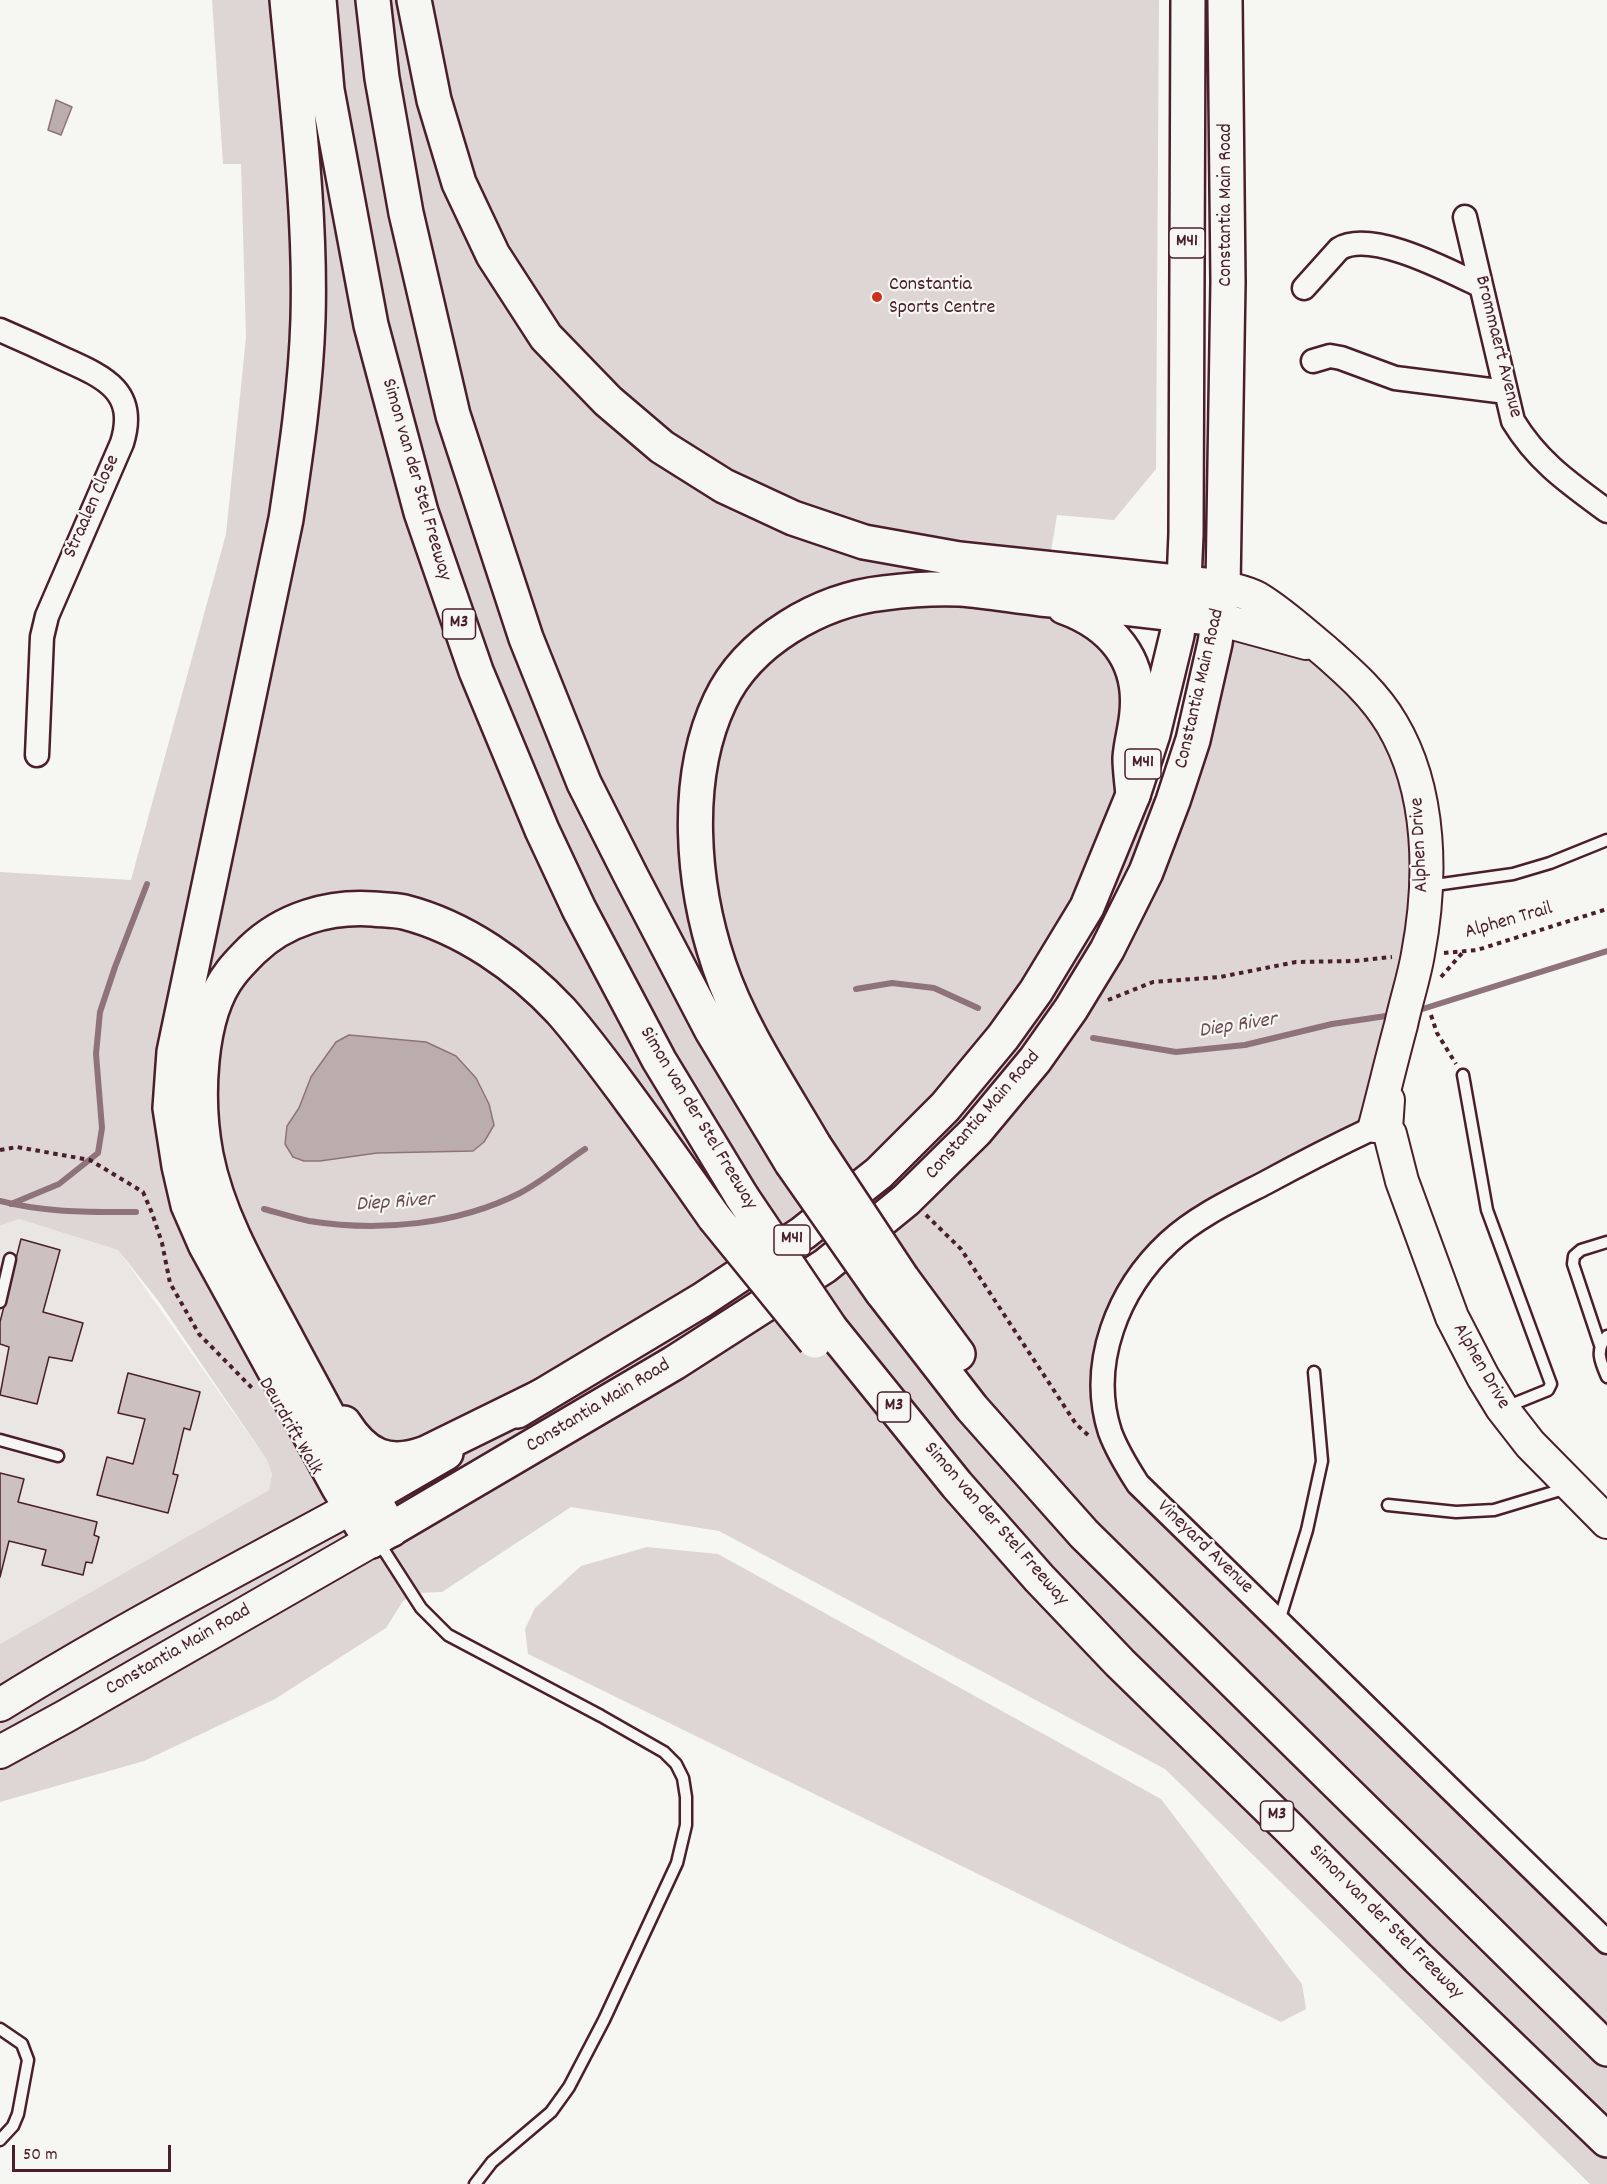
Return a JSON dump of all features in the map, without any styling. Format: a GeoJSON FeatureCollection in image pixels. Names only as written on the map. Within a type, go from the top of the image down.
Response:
{"type":"FeatureCollection","features":[{"type":"Feature","properties":{"kind":"main road"},"geometry":{"type":"LineString","coordinates":[[287,0],[306,220],[308,320],[298,436],[286,519],[225,800],[174,1052],[170,1108],[188,1205],[205,1244],[361,1502]]}},
{"type":"Feature","properties":{"kind":"main road","name":"Simon van der Stel Freeway"},"geometry":{"type":"LineString","coordinates":[[319,0],[327,90],[371,325],[421,512],[476,671],[542,830],[579,909],[659,1060],[823,1335],[883,1416],[957,1485],[1038,1578],[1418,1958],[1607,2140]]}},
{"type":"Feature","properties":{"kind":"main road"},"geometry":{"type":"LineString","coordinates":[[372,0],[382,78],[406,213],[433,330],[460,436],[526,638],[584,783],[712,1031],[802,1153],[892,1285],[982,1386],[1084,1509],[1140,1569],[1188,1635],[1607,2049]]}},
{"type":"Feature","properties":{"kind":"main road"},"geometry":{"type":"LineString","coordinates":[[414,0],[434,100],[456,172],[494,255],[546,337],[608,401],[662,447],[724,486],[793,518],[864,542],[959,559],[1222,587]]}},
{"type":"Feature","properties":{"kind":"main road","name":"Constantia Main Road"},"geometry":{"type":"LineString","coordinates":[[361,1502],[702,1300],[803,1233],[879,1173],[945,1107],[1003,1037],[1036,992],[1087,907],[1134,795],[1153,734],[1181,614],[1186,513],[1188,0]]}},
{"type":"Feature","properties":{"kind":"main road","name":"Constantia Main Road"},"geometry":{"type":"LineString","coordinates":[[379,1537],[684,1357],[825,1266],[906,1200],[976,1131],[1035,1060],[1071,1009],[1107,950],[1146,872],[1193,740],[1215,643],[1222,587],[1228,282],[1225,0]]}},
{"type":"Feature","properties":{"kind":"main road"},"geometry":{"type":"LineString","coordinates":[[802,1153],[719,966],[706,920],[697,858],[695,814],[702,756],[721,700],[735,678],[761,646],[819,609],[883,592],[958,589],[1218,619]]}},
{"type":"Feature","properties":{"kind":"main road"},"geometry":{"type":"LineString","coordinates":[[1043,599],[1095,620],[1116,640],[1127,656],[1134,677],[1137,698],[1130,758],[1134,795]]}},
{"type":"Feature","properties":{"kind":"main road"},"geometry":{"type":"LineString","coordinates":[[379,1537],[296,1356],[255,1280],[218,1196],[207,1155],[200,1102],[202,1055],[211,1016],[219,994],[229,974],[255,947],[292,922],[322,912],[351,908],[402,912],[442,925],[478,944],[521,975],[560,1011],[619,1085],[714,1217],[823,1335]]}},
{"type":"Feature","properties":{"kind":"main road"},"geometry":{"type":"LineString","coordinates":[[296,1356],[313,1377],[351,1435],[368,1451],[385,1458],[405,1459],[426,1453],[542,1396]]}},
{"type":"Feature","properties":{"kind":"street","name":"Brommaert Avenue"},"geometry":{"type":"LineString","coordinates":[[1465,217],[1513,421],[1526,442],[1541,459],[1607,511]]}},
{"type":"Feature","properties":{"kind":"street"},"geometry":{"type":"LineString","coordinates":[[1304,288],[1345,244],[1390,248],[1410,253],[1481,286]]}},
{"type":"Feature","properties":{"kind":"street","name":"Straalen Close"},"geometry":{"type":"LineString","coordinates":[[0,330],[105,378],[123,401],[127,421],[122,442],[46,616],[42,637],[37,755]]}},
{"type":"Feature","properties":{"kind":"street"},"geometry":{"type":"LineString","coordinates":[[1313,361],[1330,356],[1395,378],[1506,392]]}},
{"type":"Feature","properties":{"kind":"street","name":"Alphen Drive"},"geometry":{"type":"LineString","coordinates":[[1222,587],[1255,597],[1294,624],[1357,679],[1393,725],[1406,750],[1422,805],[1425,886],[1418,954],[1373,1137],[1402,1181],[1452,1317],[1483,1377],[1502,1408],[1530,1444],[1607,1522]]}},
{"type":"Feature","properties":{"kind":"street","name":"Alphen Drive"},"geometry":{"type":"LineString","coordinates":[[1218,619],[1321,648]]}},
{"type":"Feature","properties":{"kind":"street","name":"Vineyard Avenue"},"geometry":{"type":"LineString","coordinates":[[1373,1137],[1226,1203],[1192,1224],[1153,1258],[1123,1303],[1107,1344],[1103,1370],[1106,1413],[1110,1432],[1123,1460],[1138,1484],[1607,1942]]}},
{"type":"Feature","properties":{"kind":"street","name":"Constantia Main Road"},"geometry":{"type":"LineString","coordinates":[[0,1705],[108,1640],[361,1502]]}},
{"type":"Feature","properties":{"kind":"street","name":"Constantia Main Road"},"geometry":{"type":"LineString","coordinates":[[0,1752],[379,1537]]}},
{"type":"Feature","properties":{"kind":"lane"},"geometry":{"type":"LineString","coordinates":[[1425,886],[1513,874],[1550,863],[1607,840]]}},
{"type":"Feature","properties":{"kind":"lane"},"geometry":{"type":"LineString","coordinates":[[1463,1075],[1487,1210],[1551,1384],[1548,1390],[1502,1408]]}},
{"type":"Feature","properties":{"kind":"lane"},"geometry":{"type":"LineString","coordinates":[[1607,1242],[1581,1250],[1574,1256],[1573,1264],[1604,1340],[1598,1354],[1604,1364],[1607,1377]]}},
{"type":"Feature","properties":{"kind":"lane"},"geometry":{"type":"LineString","coordinates":[[0,1302],[10,1259]]}},
{"type":"Feature","properties":{"kind":"lane"},"geometry":{"type":"LineString","coordinates":[[1279,1621],[1307,1530],[1322,1461],[1314,1372]]}},
{"type":"Feature","properties":{"kind":"lane"},"geometry":{"type":"LineString","coordinates":[[0,1440],[58,1456]]}},
{"type":"Feature","properties":{"kind":"lane"},"geometry":{"type":"LineString","coordinates":[[1388,1505],[1456,1512],[1494,1510],[1570,1487]]}},
{"type":"Feature","properties":{"kind":"lane"},"geometry":{"type":"LineString","coordinates":[[379,1537],[421,1608],[448,1635],[664,1752],[676,1764],[683,1778],[686,1797],[686,1825],[677,1863],[604,2020],[569,2087],[551,2112],[492,2162],[475,2184]]}},
{"type":"Feature","properties":{"kind":"lane"},"geometry":{"type":"LineString","coordinates":[[0,2029],[22,2044],[28,2060],[18,2114],[13,2126],[0,2140]]}},
{"type":"Feature","properties":{"kind":"path","name":"Alphen Trail"},"geometry":{"type":"LineString","coordinates":[[1103,1002],[1153,982],[1220,977],[1296,962],[1354,961],[1477,950],[1607,909]]}},
{"type":"Feature","properties":{"kind":"path"},"geometry":{"type":"LineString","coordinates":[[1435,984],[1464,951]]}},
{"type":"Feature","properties":{"kind":"path"},"geometry":{"type":"LineString","coordinates":[[1430,1012],[1437,1033],[1463,1075]]}},
{"type":"Feature","properties":{"kind":"path","name":"Deurdrift Walk"},"geometry":{"type":"LineString","coordinates":[[0,1150],[17,1147],[90,1160],[143,1192],[162,1243],[170,1283],[199,1334],[250,1386],[256,1396]]}},
{"type":"Feature","properties":{"kind":"path"},"geometry":{"type":"LineString","coordinates":[[920,1209],[961,1248],[1076,1424],[1092,1439]]}},
{"type":"Feature","properties":{"kind":"shaded area"},"geometry":{"type":"Polygon","coordinates":[[[212,0],[1159,0],[1156,469],[1114,520],[1057,515],[1043,599],[1116,640],[1134,795],[1173,801],[1215,643],[1252,627],[1362,684],[1425,837],[1375,1126],[1153,1258],[1103,1370],[1123,1460],[1607,1942],[1607,2184],[1590,2184],[1165,1769],[719,1531],[571,1507],[442,1592],[418,1593],[403,1601],[386,1628],[275,1699],[144,1761],[0,1802],[0,1644],[269,1490],[272,1474],[267,1460],[160,1303],[118,1250],[19,1219],[0,1226],[0,872],[131,880],[226,534],[246,337],[241,164],[223,164],[212,0]]]}},
{"type":"Feature","properties":{"kind":"shaded area"},"geometry":{"type":"Polygon","coordinates":[[[56,100],[72,107],[61,135],[48,130],[56,100]]]}},
{"type":"Feature","properties":{"kind":"shaded area"},"geometry":{"type":"Polygon","coordinates":[[[349,1035],[426,1042],[456,1056],[476,1078],[489,1104],[494,1125],[484,1142],[473,1151],[377,1153],[320,1161],[304,1161],[293,1157],[285,1144],[287,1126],[299,1108],[311,1077],[336,1042],[349,1035]]]}},
{"type":"Feature","properties":{"kind":"shaded area"},"geometry":{"type":"Polygon","coordinates":[[[19,1219],[118,1250],[267,1460],[272,1474],[269,1490],[0,1644],[0,1226],[19,1219]]]}},
{"type":"Feature","properties":{"kind":"shaded area"},"geometry":{"type":"Polygon","coordinates":[[[647,1547],[718,1554],[1161,1799],[1302,1984],[1306,2009],[1281,2022],[528,1654],[525,1629],[535,1608],[581,1566],[647,1547]]]}},
{"type":"Feature","properties":{"kind":"building"},"geometry":{"type":"Polygon","coordinates":[[[21,1239],[60,1250],[43,1312],[83,1323],[72,1361],[49,1357],[37,1404],[0,1395],[9,1347],[0,1344],[0,1322],[21,1239]]]}},
{"type":"Feature","properties":{"kind":"building"},"geometry":{"type":"Polygon","coordinates":[[[128,1373],[200,1392],[190,1430],[184,1428],[173,1474],[178,1475],[168,1513],[97,1495],[107,1457],[133,1464],[145,1419],[118,1413],[128,1373]]]}},
{"type":"Feature","properties":{"kind":"building"},"geometry":{"type":"Polygon","coordinates":[[[0,1473],[24,1479],[18,1502],[97,1522],[94,1535],[99,1537],[92,1563],[86,1562],[83,1575],[42,1565],[46,1550],[9,1541],[0,1577],[0,1473]]]}},
{"type":"Feature","properties":{"kind":"waterway"},"geometry":{"type":"LineString","coordinates":[[11,1204],[59,1184],[98,1153],[102,1128],[96,1054],[100,1012],[147,884]]}},
{"type":"Feature","properties":{"kind":"waterway","name":"Diep River"},"geometry":{"type":"LineString","coordinates":[[1416,1011],[1607,951]]}},
{"type":"Feature","properties":{"kind":"waterway","name":"Diep River"},"geometry":{"type":"LineString","coordinates":[[856,989],[892,983],[934,988],[978,1008]]}},
{"type":"Feature","properties":{"kind":"waterway","name":"Diep River"},"geometry":{"type":"LineString","coordinates":[[1093,1038],[1176,1052],[1245,1045],[1332,1024],[1386,1016]]}},
{"type":"Feature","properties":{"kind":"waterway","name":"Diep River"},"geometry":{"type":"LineString","coordinates":[[264,1209],[309,1221],[363,1226],[444,1219],[496,1204],[520,1193],[585,1149]]}},
{"type":"Feature","properties":{"kind":"waterway","name":"Diep River"},"geometry":{"type":"LineString","coordinates":[[0,1201],[51,1210],[136,1212]]}},
{"type":"Feature","properties":{"kind":"place","name":"Constantia Sports Centre"},"geometry":{"type":"Point","coordinates":[877,297]}}]}
